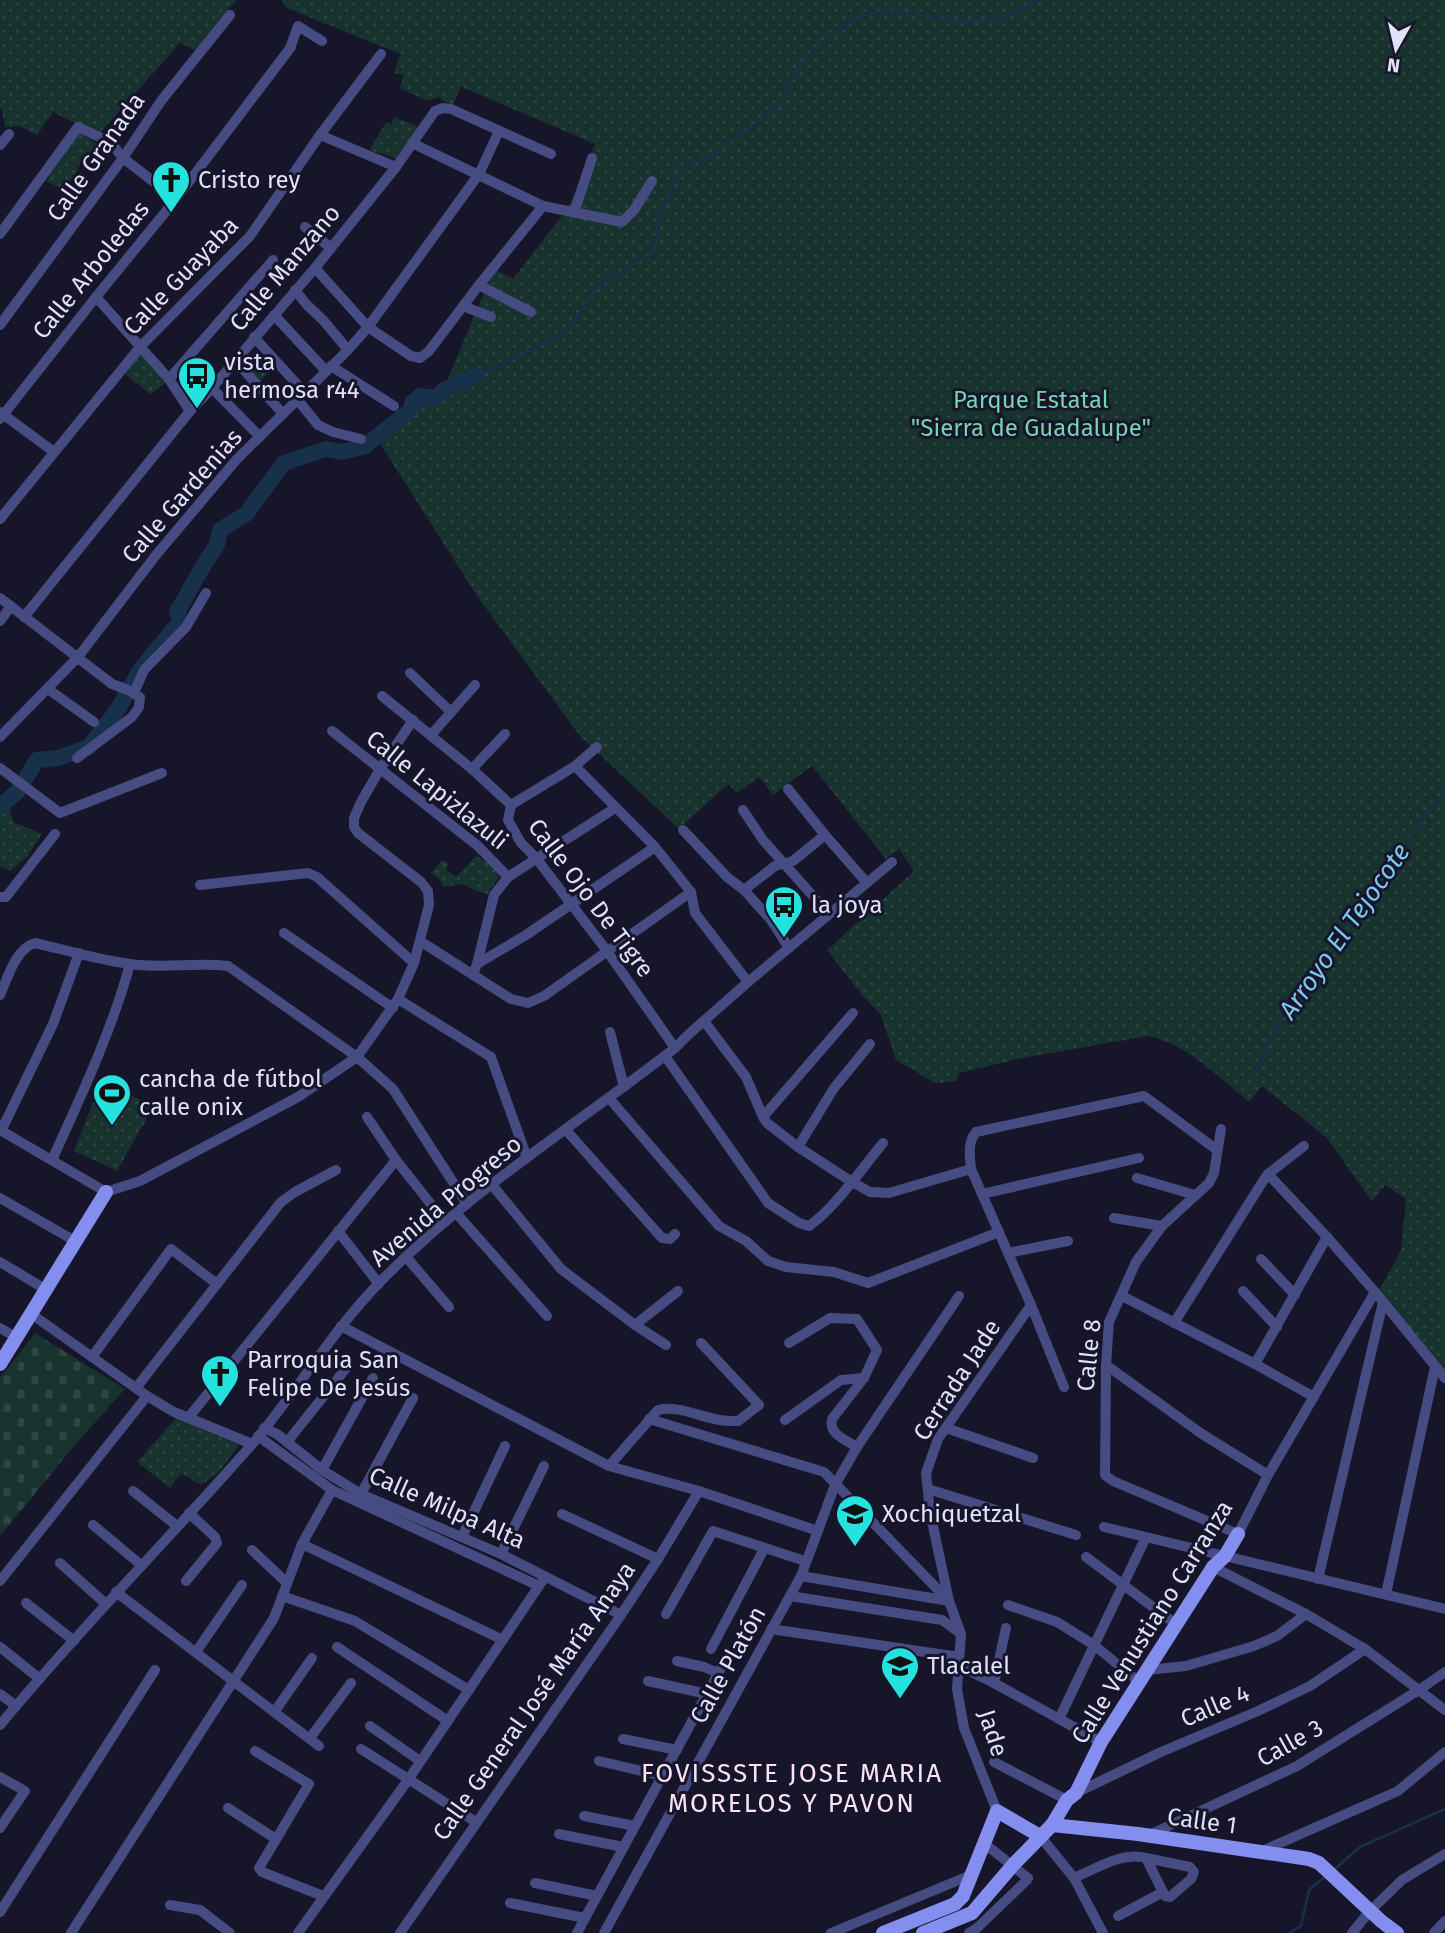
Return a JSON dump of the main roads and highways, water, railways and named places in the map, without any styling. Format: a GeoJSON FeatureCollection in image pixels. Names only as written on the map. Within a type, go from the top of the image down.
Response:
{"type":"FeatureCollection","features":[{"type":"Feature","properties":{"kind":"waterway"},"geometry":{"type":"LineString","coordinates":[[477,375],[562,334],[594,291],[609,278],[650,255],[656,245],[657,227],[663,208],[680,168],[710,157],[782,104],[790,82],[806,60],[825,41],[847,25],[868,14],[884,12],[970,22],[988,20],[1041,0]]}},
{"type":"Feature","properties":{"kind":"waterway"},"geometry":{"type":"LineString","coordinates":[[0,806],[17,792],[37,760],[58,758],[89,747],[118,709],[140,670],[181,620],[177,612],[217,545],[220,530],[246,514],[284,463],[326,449],[342,452],[365,446],[408,412],[412,403],[420,396],[436,398],[444,390],[477,375]]}},
{"type":"Feature","properties":{"kind":"waterway","name":"Arroyo El Tejocote"},"geometry":{"type":"LineString","coordinates":[[1254,1077],[1273,1032],[1317,966],[1445,791]]}},
{"type":"Feature","properties":{"kind":"waterway"},"geometry":{"type":"LineString","coordinates":[[1335,1869],[1360,1847],[1445,1809]]}},
{"type":"Feature","properties":{"kind":"waterway"},"geometry":{"type":"LineString","coordinates":[[1289,1933],[1301,1926],[1309,1890],[1327,1875]]}},
{"type":"Feature","properties":{"kind":"place","name":"Cristo rey"},"geometry":{"type":"Point","coordinates":[171,214]}},
{"type":"Feature","properties":{"kind":"place","name":"vista hermosa r44"},"geometry":{"type":"Point","coordinates":[197,410]}},
{"type":"Feature","properties":{"kind":"place","name":"la joya"},"geometry":{"type":"Point","coordinates":[784,939]}},
{"type":"Feature","properties":{"kind":"place","name":"cancha de fútbol calle onix"},"geometry":{"type":"Point","coordinates":[112,1127]}},
{"type":"Feature","properties":{"kind":"place","name":"Parroquia San Felipe De Jesús"},"geometry":{"type":"Point","coordinates":[220,1408]}},
{"type":"Feature","properties":{"kind":"place","name":"Xochiquetzal"},"geometry":{"type":"Point","coordinates":[855,1548]}},
{"type":"Feature","properties":{"kind":"place","name":"Tlacalel"},"geometry":{"type":"Point","coordinates":[900,1700]}},
{"type":"Feature","properties":{"kind":"district","name":"FOVISSSTE JOSE MARIA MORELOS Y PAVON"},"geometry":{"type":"Point","coordinates":[792,1788]}},
{"type":"Feature","properties":{"kind":"park label","name":"Parque Estatal \"Sierra de Guadalupe\""},"geometry":{"type":"Point","coordinates":[1031,414]}}]}
